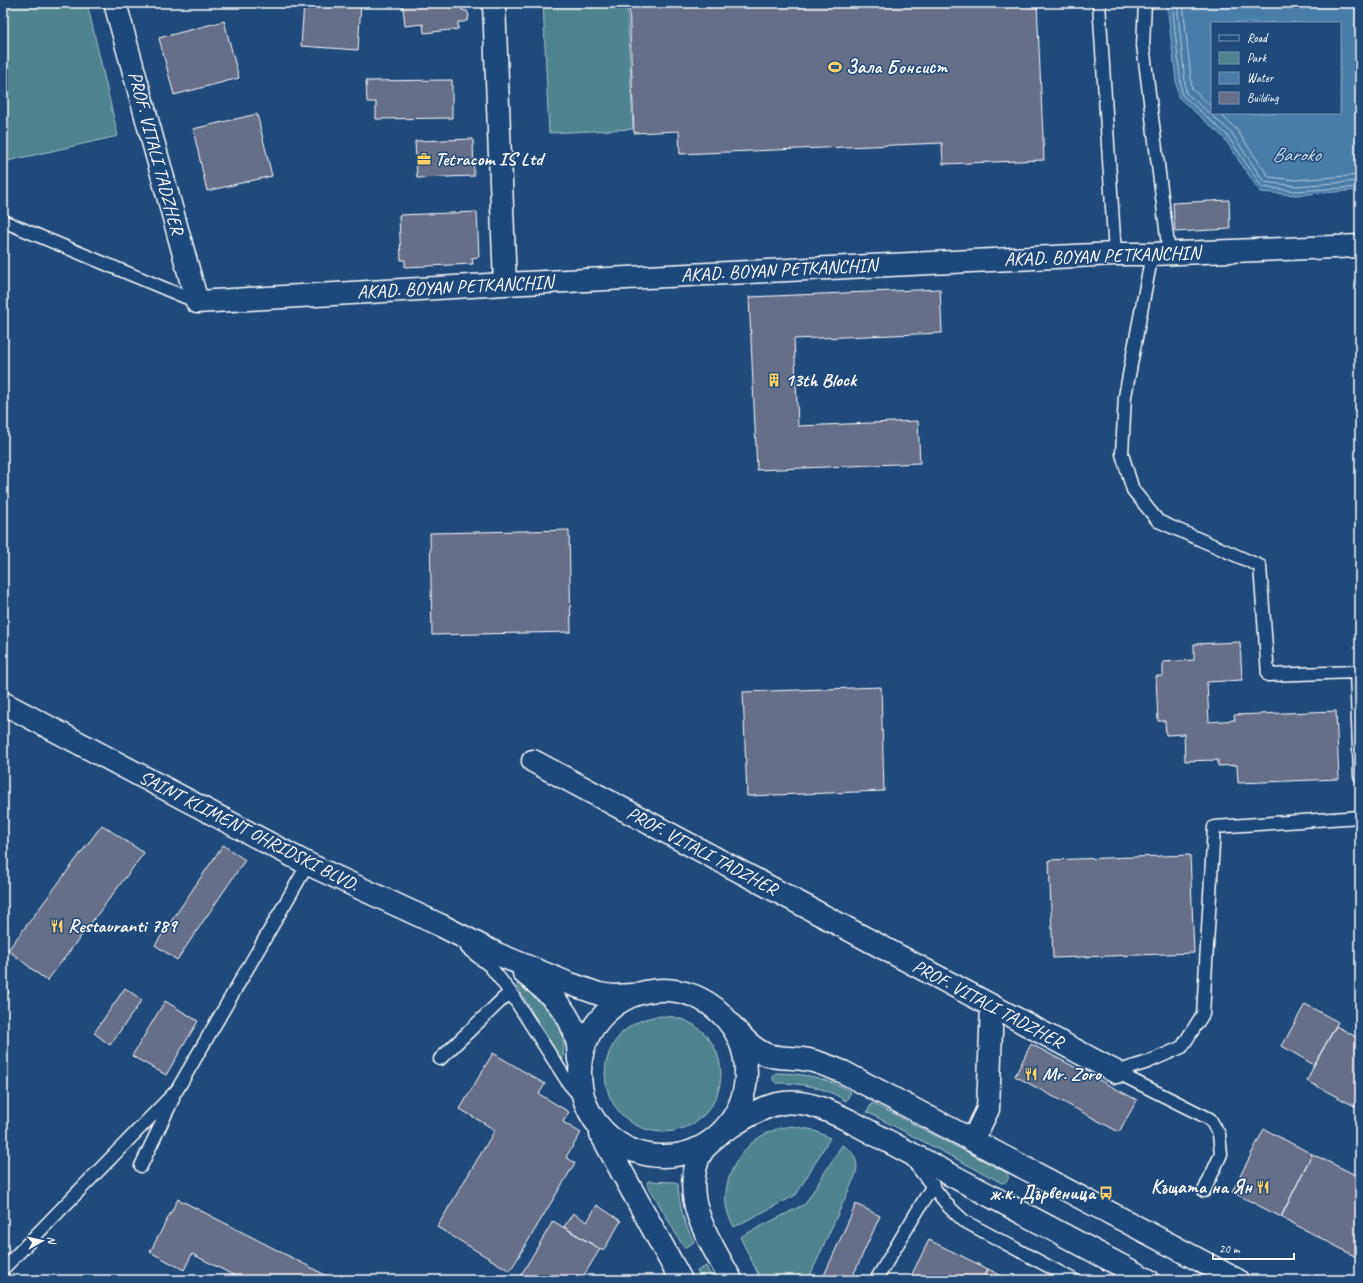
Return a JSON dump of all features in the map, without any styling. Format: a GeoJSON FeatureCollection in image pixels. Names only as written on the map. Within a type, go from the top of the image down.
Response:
{"type":"FeatureCollection","features":[{"type":"Feature","properties":{"kind":"main road","name":"PROF. VITALI TADZHER"},"geometry":{"type":"LineString","coordinates":[[115,3],[197,302]]}},
{"type":"Feature","properties":{"kind":"main road"},"geometry":{"type":"LineString","coordinates":[[494,3],[505,284]]}},
{"type":"Feature","properties":{"kind":"main road","name":"AKAD. BOYAN PETKANCHIN"},"geometry":{"type":"LineString","coordinates":[[197,302],[505,284],[1115,254],[1160,254],[1360,246]]}},
{"type":"Feature","properties":{"kind":"main road","name":"SAINT KLIMENT OHRIDSKI BLVD."},"geometry":{"type":"LineString","coordinates":[[3,703],[308,864],[440,925],[497,954],[598,994],[613,996],[632,995]]}},
{"type":"Feature","properties":{"kind":"main road","name":"PROF. VITALI TADZHER"},"geometry":{"type":"LineString","coordinates":[[532,760],[1116,1072]]}},
{"type":"Feature","properties":{"kind":"main road","name":"SAINT KLIMENT OHRIDSKI BLVD."},"geometry":{"type":"LineString","coordinates":[[497,954],[547,991],[564,1011],[578,1042],[580,1083],[584,1101],[595,1122]]}},
{"type":"Feature","properties":{"kind":"main road"},"geometry":{"type":"LineString","coordinates":[[579,1064],[584,1045],[590,1031],[598,1019],[613,1005],[632,995],[650,990],[670,989],[690,993],[706,1000],[718,1010],[754,1047],[765,1054],[778,1057],[804,1059],[824,1064],[843,1072],[1237,1280]]}},
{"type":"Feature","properties":{"kind":"main road"},"geometry":{"type":"LineString","coordinates":[[974,1140],[988,1109],[992,1006]]}},
{"type":"Feature","properties":{"kind":"main road"},"geometry":{"type":"LineString","coordinates":[[730,1024],[739,1042],[744,1059],[745,1074],[743,1091],[739,1107],[732,1120],[700,1155],[694,1172],[693,1188],[700,1217],[731,1280]]}},
{"type":"Feature","properties":{"kind":"main road"},"geometry":{"type":"LineString","coordinates":[[595,1122],[610,1138],[625,1148],[642,1155],[661,1158],[678,1156],[694,1151],[743,1118],[771,1105],[787,1102],[805,1103],[830,1111],[1148,1280]]}},
{"type":"Feature","properties":{"kind":"main road"},"geometry":{"type":"LineString","coordinates":[[595,1122],[681,1280]]}},
{"type":"Feature","properties":{"kind":"lane"},"geometry":{"type":"LineString","coordinates":[[1100,3],[1115,254]]}},
{"type":"Feature","properties":{"kind":"lane"},"geometry":{"type":"LineString","coordinates":[[1145,3],[1143,45],[1160,254],[1125,396],[1122,454],[1133,490],[1158,522],[1260,566],[1268,675],[1356,672],[1360,776]]}},
{"type":"Feature","properties":{"kind":"lane"},"geometry":{"type":"LineString","coordinates":[[3,221],[197,302]]}},
{"type":"Feature","properties":{"kind":"lane"},"geometry":{"type":"LineString","coordinates":[[1116,1072],[1148,1062],[1182,1047],[1203,1014],[1214,827],[1360,817]]}},
{"type":"Feature","properties":{"kind":"lane"},"geometry":{"type":"LineString","coordinates":[[142,1166],[177,1090],[308,864]]}},
{"type":"Feature","properties":{"kind":"lane"},"geometry":{"type":"LineString","coordinates":[[440,925],[490,966],[510,992],[569,1084],[584,1101]]}},
{"type":"Feature","properties":{"kind":"lane"},"geometry":{"type":"LineString","coordinates":[[440,1059],[510,992]]}},
{"type":"Feature","properties":{"kind":"lane"},"geometry":{"type":"LineString","coordinates":[[1116,1072],[1210,1119],[1219,1134],[1221,1154],[1204,1191]]}},
{"type":"Feature","properties":{"kind":"lane"},"geometry":{"type":"LineString","coordinates":[[3,1269],[177,1090]]}},
{"type":"Feature","properties":{"kind":"lane"},"geometry":{"type":"LineString","coordinates":[[898,1147],[916,1163],[949,1207],[964,1221],[1074,1280]]}},
{"type":"Feature","properties":{"kind":"lane"},"geometry":{"type":"LineString","coordinates":[[876,1280],[932,1185]]}},
{"type":"Feature","properties":{"kind":"green space"},"geometry":{"type":"Polygon","coordinates":[[[3,3],[87,3],[118,136],[3,162],[3,3]]]}},
{"type":"Feature","properties":{"kind":"green space"},"geometry":{"type":"Polygon","coordinates":[[[543,3],[627,3],[633,129],[549,133],[543,3]]]}},
{"type":"Feature","properties":{"kind":"green space"},"geometry":{"type":"Polygon","coordinates":[[[519,983],[528,987],[559,1021],[564,1045],[563,1061],[561,1061],[517,986],[519,983]]]}},
{"type":"Feature","properties":{"kind":"green space"},"geometry":{"type":"Polygon","coordinates":[[[663,1016],[685,1020],[704,1033],[717,1052],[721,1074],[717,1096],[704,1115],[685,1128],[663,1132],[641,1128],[622,1115],[609,1096],[605,1074],[609,1052],[622,1033],[641,1020],[663,1016]]]}},
{"type":"Feature","properties":{"kind":"green space"},"geometry":{"type":"Polygon","coordinates":[[[776,1073],[815,1077],[833,1083],[851,1092],[846,1101],[821,1089],[804,1085],[776,1083],[773,1080],[773,1075],[776,1073]]]}},
{"type":"Feature","properties":{"kind":"green space"},"geometry":{"type":"Polygon","coordinates":[[[872,1103],[1007,1173],[1008,1180],[1002,1183],[867,1112],[872,1103]]]}},
{"type":"Feature","properties":{"kind":"green space"},"geometry":{"type":"Polygon","coordinates":[[[792,1126],[813,1130],[830,1138],[796,1195],[734,1227],[727,1210],[726,1203],[726,1189],[733,1167],[744,1151],[759,1138],[779,1128],[792,1126]]]}},
{"type":"Feature","properties":{"kind":"green space"},"geometry":{"type":"Polygon","coordinates":[[[842,1145],[850,1150],[855,1157],[857,1165],[856,1174],[808,1280],[761,1280],[740,1237],[805,1204],[842,1145]]]}},
{"type":"Feature","properties":{"kind":"green space"},"geometry":{"type":"Polygon","coordinates":[[[648,1181],[675,1182],[678,1184],[683,1214],[687,1228],[694,1242],[684,1248],[648,1185],[648,1181]]]}},
{"type":"Feature","properties":{"kind":"green space"},"geometry":{"type":"Polygon","coordinates":[[[706,1266],[713,1280],[701,1280],[697,1271],[706,1266]]]}},
{"type":"Feature","properties":{"kind":"water","name":"Baroko"},"geometry":{"type":"Polygon","coordinates":[[[1178,3],[1360,3],[1360,190],[1296,195],[1260,192],[1224,138],[1178,97],[1167,5],[1178,3]]]}},
{"type":"Feature","properties":{"kind":"building"},"geometry":{"type":"Polygon","coordinates":[[[304,3],[361,3],[358,50],[301,46],[304,3]]]}},
{"type":"Feature","properties":{"kind":"building"},"geometry":{"type":"Polygon","coordinates":[[[397,3],[461,3],[462,10],[467,11],[469,15],[468,20],[458,22],[458,29],[424,33],[423,24],[405,26],[403,7],[397,3]]]}},
{"type":"Feature","properties":{"kind":"building","name":"Зала Бонсист"},"geometry":{"type":"Polygon","coordinates":[[[629,3],[1037,3],[1044,160],[943,164],[942,143],[680,154],[679,131],[634,133],[629,3]]]}},
{"type":"Feature","properties":{"kind":"building"},"geometry":{"type":"Polygon","coordinates":[[[224,21],[239,78],[174,95],[159,38],[224,21]]]}},
{"type":"Feature","properties":{"kind":"building"},"geometry":{"type":"Polygon","coordinates":[[[452,80],[452,118],[376,119],[376,102],[367,102],[366,81],[452,80]]]}},
{"type":"Feature","properties":{"kind":"building"},"geometry":{"type":"Polygon","coordinates":[[[257,114],[272,176],[207,191],[193,129],[257,114]]]}},
{"type":"Feature","properties":{"kind":"building"},"geometry":{"type":"Polygon","coordinates":[[[473,139],[474,176],[417,178],[415,141],[473,139]]]}},
{"type":"Feature","properties":{"kind":"building"},"geometry":{"type":"Polygon","coordinates":[[[1229,200],[1230,229],[1175,232],[1173,203],[1229,200]]]}},
{"type":"Feature","properties":{"kind":"building"},"geometry":{"type":"Polygon","coordinates":[[[477,212],[479,257],[472,258],[473,264],[405,267],[405,260],[401,260],[399,215],[477,212]]]}},
{"type":"Feature","properties":{"kind":"building","name":"13th Block"},"geometry":{"type":"Polygon","coordinates":[[[940,289],[942,333],[794,339],[798,426],[918,421],[920,463],[757,470],[749,297],[940,289]]]}},
{"type":"Feature","properties":{"kind":"building"},"geometry":{"type":"Polygon","coordinates":[[[569,530],[571,632],[432,635],[430,533],[569,530]]]}},
{"type":"Feature","properties":{"kind":"building"},"geometry":{"type":"Polygon","coordinates":[[[1240,642],[1242,680],[1207,682],[1209,722],[1235,720],[1234,715],[1336,711],[1339,779],[1238,783],[1237,765],[1218,766],[1218,760],[1185,761],[1184,734],[1166,735],[1165,721],[1158,721],[1156,676],[1163,676],[1163,662],[1194,660],[1194,644],[1240,642]]]}},
{"type":"Feature","properties":{"kind":"building"},"geometry":{"type":"Polygon","coordinates":[[[881,687],[884,791],[747,796],[743,692],[881,687]]]}},
{"type":"Feature","properties":{"kind":"building","name":"Restauranti 789"},"geometry":{"type":"Polygon","coordinates":[[[102,825],[144,853],[47,981],[8,950],[102,825]]]}},
{"type":"Feature","properties":{"kind":"building"},"geometry":{"type":"Polygon","coordinates":[[[223,845],[245,860],[177,960],[155,945],[223,845]]]}},
{"type":"Feature","properties":{"kind":"building"},"geometry":{"type":"Polygon","coordinates":[[[1190,855],[1194,953],[1053,958],[1049,860],[1190,855]]]}},
{"type":"Feature","properties":{"kind":"building"},"geometry":{"type":"Polygon","coordinates":[[[125,988],[142,1000],[110,1045],[94,1033],[125,988]]]}},
{"type":"Feature","properties":{"kind":"building"},"geometry":{"type":"Polygon","coordinates":[[[3,989],[9,992],[3,1003],[3,989]]]}},
{"type":"Feature","properties":{"kind":"building"},"geometry":{"type":"Polygon","coordinates":[[[165,1001],[198,1021],[166,1075],[132,1056],[165,1001]]]}},
{"type":"Feature","properties":{"kind":"building"},"geometry":{"type":"Polygon","coordinates":[[[1305,1004],[1338,1022],[1314,1065],[1282,1046],[1305,1004]]]}},
{"type":"Feature","properties":{"kind":"building"},"geometry":{"type":"Polygon","coordinates":[[[1336,1026],[1360,1039],[1360,1109],[1307,1081],[1314,1065],[1336,1026]]]}},
{"type":"Feature","properties":{"kind":"building"},"geometry":{"type":"Polygon","coordinates":[[[1031,1044],[1137,1100],[1119,1132],[1015,1076],[1031,1044]]]}},
{"type":"Feature","properties":{"kind":"building"},"geometry":{"type":"Polygon","coordinates":[[[493,1053],[545,1084],[539,1094],[569,1112],[563,1122],[581,1133],[566,1157],[575,1163],[510,1271],[437,1227],[495,1130],[460,1109],[493,1053]]]}},
{"type":"Feature","properties":{"kind":"building"},"geometry":{"type":"Polygon","coordinates":[[[1264,1129],[1312,1154],[1281,1217],[1232,1192],[1264,1129]]]}},
{"type":"Feature","properties":{"kind":"building"},"geometry":{"type":"Polygon","coordinates":[[[1312,1154],[1360,1177],[1360,1259],[1281,1217],[1312,1154]]]}},
{"type":"Feature","properties":{"kind":"building"},"geometry":{"type":"Polygon","coordinates":[[[178,1199],[335,1280],[243,1280],[192,1254],[184,1270],[150,1252],[178,1199]]]}},
{"type":"Feature","properties":{"kind":"building"},"geometry":{"type":"Polygon","coordinates":[[[856,1204],[880,1216],[851,1280],[822,1280],[856,1204]]]}},
{"type":"Feature","properties":{"kind":"building"},"geometry":{"type":"Polygon","coordinates":[[[597,1205],[621,1221],[603,1251],[564,1227],[573,1213],[587,1222],[597,1205]]]}},
{"type":"Feature","properties":{"kind":"building"},"geometry":{"type":"Polygon","coordinates":[[[553,1221],[600,1249],[581,1280],[518,1280],[553,1221]]]}},
{"type":"Feature","properties":{"kind":"building"},"geometry":{"type":"Polygon","coordinates":[[[929,1240],[988,1269],[983,1280],[909,1280],[929,1240]]]}},
{"type":"Feature","properties":{"kind":"building"},"geometry":{"type":"Polygon","coordinates":[[[988,1269],[1010,1280],[983,1280],[988,1269]]]}},
{"type":"Feature","properties":{"kind":"building"},"geometry":{"type":"Polygon","coordinates":[[[508,1276],[514,1280],[505,1280],[508,1276]]]}},
{"type":"Feature","properties":{"kind":"place","name":"Зала Бонсист"},"geometry":{"type":"Point","coordinates":[835,67]}},
{"type":"Feature","properties":{"kind":"place","name":"Tetracom IS Ltd"},"geometry":{"type":"Point","coordinates":[424,159]}},
{"type":"Feature","properties":{"kind":"place","name":"13th Block"},"geometry":{"type":"Point","coordinates":[774,380]}},
{"type":"Feature","properties":{"kind":"place","name":"Restauranti 789"},"geometry":{"type":"Point","coordinates":[57,926]}},
{"type":"Feature","properties":{"kind":"place","name":"Mr. Zoro"},"geometry":{"type":"Point","coordinates":[1031,1074]}},
{"type":"Feature","properties":{"kind":"place","name":"Къщата на Ян"},"geometry":{"type":"Point","coordinates":[1263,1187]}},
{"type":"Feature","properties":{"kind":"place","name":"ж.к. Дървеница"},"geometry":{"type":"Point","coordinates":[1106,1193]}}]}
